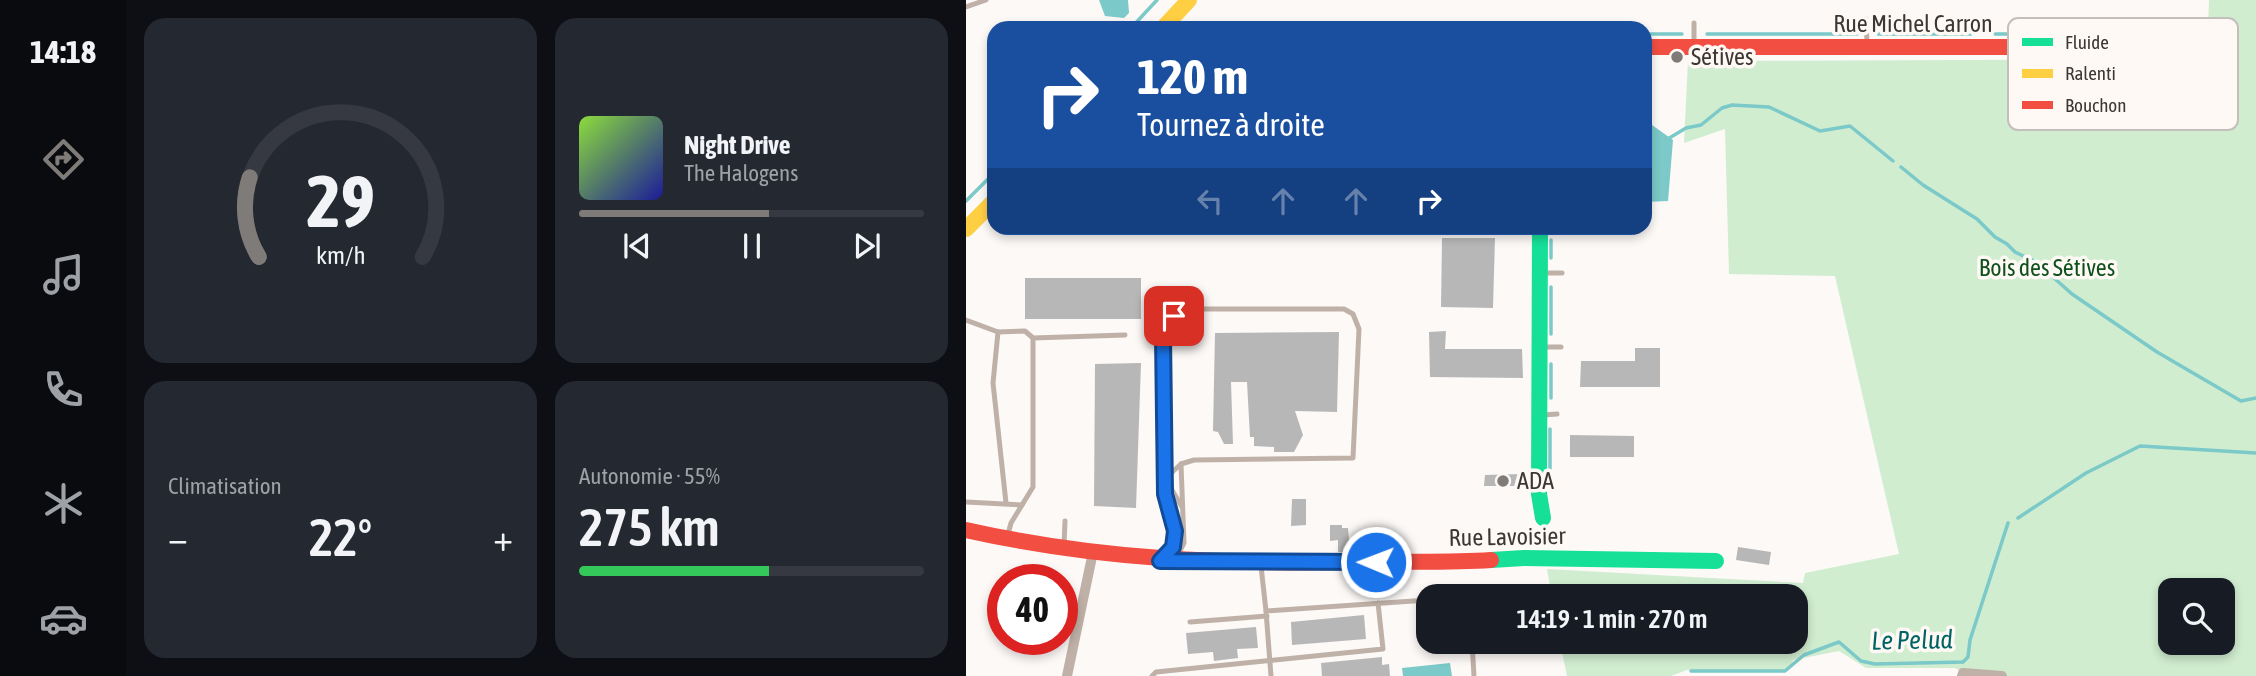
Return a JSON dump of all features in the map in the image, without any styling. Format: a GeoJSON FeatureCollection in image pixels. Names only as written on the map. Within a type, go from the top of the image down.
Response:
{"type":"FeatureCollection","features":[{"type":"Feature","properties":{"kind":"street"},"geometry":{"type":"LineString","coordinates":[[1170,21],[1189,0]]}},
{"type":"Feature","properties":{"kind":"street","name":"Rue Michel Carron"},"geometry":{"type":"LineString","coordinates":[[1652,47],[2008,46]]}},
{"type":"Feature","properties":{"kind":"street"},"geometry":{"type":"LineString","coordinates":[[967,226],[987,207]]}},
{"type":"Feature","properties":{"kind":"street"},"geometry":{"type":"LineString","coordinates":[[1540,235],[1539,494],[1543,518]]}},
{"type":"Feature","properties":{"kind":"street","name":"Rue Lavoisier"},"geometry":{"type":"LineString","coordinates":[[966,530],[1006,541],[1160,561],[1260,563],[1480,561],[1524,558],[1716,561]]}},
{"type":"Feature","properties":{"kind":"street"},"geometry":{"type":"LineString","coordinates":[[1067,676],[1093,552]]}},
{"type":"Feature","properties":{"kind":"street"},"geometry":{"type":"LineString","coordinates":[[1962,676],[1963,673],[2001,676]]}},
{"type":"Feature","properties":{"kind":"lane"},"geometry":{"type":"LineString","coordinates":[[966,8],[986,0]]}},
{"type":"Feature","properties":{"kind":"lane"},"geometry":{"type":"LineString","coordinates":[[1866,19],[1867,46]]}},
{"type":"Feature","properties":{"kind":"lane"},"geometry":{"type":"LineString","coordinates":[[1694,23],[1694,47]]}},
{"type":"Feature","properties":{"kind":"lane"},"geometry":{"type":"LineString","coordinates":[[1540,272],[1562,273]]}},
{"type":"Feature","properties":{"kind":"lane"},"geometry":{"type":"LineString","coordinates":[[1160,561],[1173,547],[1175,531],[1165,494],[1163,337],[1167,323],[1174,316],[1189,309],[1344,309],[1353,314],[1359,328],[1353,458],[1194,460],[1181,464],[1169,475],[1172,490],[1184,510]]}},
{"type":"Feature","properties":{"kind":"lane"},"geometry":{"type":"LineString","coordinates":[[966,320],[998,332],[1025,331],[1033,338],[1125,335]]}},
{"type":"Feature","properties":{"kind":"lane"},"geometry":{"type":"LineString","coordinates":[[998,332],[993,383],[1006,503]]}},
{"type":"Feature","properties":{"kind":"lane"},"geometry":{"type":"LineString","coordinates":[[1006,541],[1011,523],[1033,487],[1033,338]]}},
{"type":"Feature","properties":{"kind":"lane"},"geometry":{"type":"LineString","coordinates":[[1539,347],[1561,347]]}},
{"type":"Feature","properties":{"kind":"lane"},"geometry":{"type":"LineString","coordinates":[[1539,415],[1557,414]]}},
{"type":"Feature","properties":{"kind":"lane"},"geometry":{"type":"LineString","coordinates":[[1160,561],[1179,553],[1184,543],[1181,464]]}},
{"type":"Feature","properties":{"kind":"lane"},"geometry":{"type":"LineString","coordinates":[[966,502],[1022,505]]}},
{"type":"Feature","properties":{"kind":"lane"},"geometry":{"type":"LineString","coordinates":[[1064,549],[1065,521]]}},
{"type":"Feature","properties":{"kind":"lane"},"geometry":{"type":"LineString","coordinates":[[1260,563],[1271,676]]}},
{"type":"Feature","properties":{"kind":"lane"},"geometry":{"type":"LineString","coordinates":[[1190,622],[1416,601]]}},
{"type":"Feature","properties":{"kind":"lane"},"geometry":{"type":"LineString","coordinates":[[1152,676],[1156,672],[1383,649],[1378,603]]}},
{"type":"Feature","properties":{"kind":"lane"},"geometry":{"type":"LineString","coordinates":[[1473,654],[1474,676]]}},
{"type":"Feature","properties":{"kind":"green space","name":"Bois des Sétives"},"geometry":{"type":"Polygon","coordinates":[[[2209,0],[2256,0],[2256,676],[2002,676],[1963,673],[1955,668],[1866,668],[1839,651],[1793,660],[1792,665],[1784,670],[1687,670],[1671,676],[1567,676],[1562,654],[1808,654],[1808,584],[1550,584],[1547,569],[1803,583],[1805,573],[1899,554],[1835,276],[1729,274],[1725,129],[1684,143],[1688,61],[2008,60],[2008,130],[2238,130],[2238,18],[2208,18],[2209,0]]]}},
{"type":"Feature","properties":{"kind":"water"},"geometry":{"type":"Polygon","coordinates":[[[1099,0],[1128,0],[1129,13],[1124,18],[1105,16],[1099,0]]]}},
{"type":"Feature","properties":{"kind":"water"},"geometry":{"type":"Polygon","coordinates":[[[1652,125],[1673,140],[1668,201],[1652,202],[1652,125]]]}},
{"type":"Feature","properties":{"kind":"water"},"geometry":{"type":"Polygon","coordinates":[[[1450,663],[1452,676],[1403,676],[1402,668],[1450,663]]]}},
{"type":"Feature","properties":{"kind":"building"},"geometry":{"type":"Polygon","coordinates":[[[1442,238],[1495,238],[1493,308],[1441,307],[1442,238]]]}},
{"type":"Feature","properties":{"kind":"building"},"geometry":{"type":"Polygon","coordinates":[[[1025,278],[1141,278],[1141,319],[1025,319],[1025,278]]]}},
{"type":"Feature","properties":{"kind":"building"},"geometry":{"type":"Polygon","coordinates":[[[1446,331],[1445,349],[1522,349],[1523,378],[1430,377],[1429,332],[1446,331]]]}},
{"type":"Feature","properties":{"kind":"building"},"geometry":{"type":"Polygon","coordinates":[[[1339,332],[1337,412],[1295,411],[1303,435],[1294,452],[1274,452],[1274,447],[1254,446],[1254,437],[1250,437],[1247,382],[1231,382],[1233,444],[1224,444],[1218,432],[1213,431],[1215,333],[1339,332]]]}},
{"type":"Feature","properties":{"kind":"building"},"geometry":{"type":"Polygon","coordinates":[[[1635,348],[1660,348],[1660,387],[1580,387],[1581,361],[1635,361],[1635,348]]]}},
{"type":"Feature","properties":{"kind":"building"},"geometry":{"type":"Polygon","coordinates":[[[1141,363],[1136,508],[1094,506],[1095,364],[1141,363]]]}},
{"type":"Feature","properties":{"kind":"building"},"geometry":{"type":"Polygon","coordinates":[[[1570,435],[1634,436],[1634,457],[1570,457],[1570,435]]]}},
{"type":"Feature","properties":{"kind":"building","name":"ADA"},"geometry":{"type":"Polygon","coordinates":[[[1522,474],[1522,486],[1484,486],[1485,475],[1522,474]]]}},
{"type":"Feature","properties":{"kind":"building"},"geometry":{"type":"Polygon","coordinates":[[[1292,499],[1306,499],[1306,525],[1291,526],[1292,499]]]}},
{"type":"Feature","properties":{"kind":"building"},"geometry":{"type":"Polygon","coordinates":[[[1330,525],[1348,528],[1350,552],[1338,552],[1338,540],[1330,541],[1330,525]]]}},
{"type":"Feature","properties":{"kind":"building"},"geometry":{"type":"Polygon","coordinates":[[[1738,547],[1771,552],[1769,565],[1736,560],[1738,547]]]}},
{"type":"Feature","properties":{"kind":"building"},"geometry":{"type":"Polygon","coordinates":[[[1364,615],[1366,639],[1292,645],[1291,622],[1364,615]]]}},
{"type":"Feature","properties":{"kind":"building"},"geometry":{"type":"Polygon","coordinates":[[[1256,627],[1258,648],[1237,649],[1238,658],[1214,661],[1213,652],[1188,654],[1186,633],[1256,627]]]}},
{"type":"Feature","properties":{"kind":"building"},"geometry":{"type":"Polygon","coordinates":[[[1382,657],[1382,665],[1389,664],[1390,676],[1322,676],[1321,663],[1382,657]]]}},
{"type":"Feature","properties":{"kind":"waterway"},"geometry":{"type":"LineString","coordinates":[[1138,21],[1157,0]]}},
{"type":"Feature","properties":{"kind":"waterway"},"geometry":{"type":"LineString","coordinates":[[1652,34],[1682,34]]}},
{"type":"Feature","properties":{"kind":"waterway"},"geometry":{"type":"LineString","coordinates":[[1707,34],[1857,34]]}},
{"type":"Feature","properties":{"kind":"waterway"},"geometry":{"type":"LineString","coordinates":[[1878,34],[1971,34]]}},
{"type":"Feature","properties":{"kind":"waterway"},"geometry":{"type":"LineString","coordinates":[[1995,34],[2008,34]]}},
{"type":"Feature","properties":{"kind":"waterway","name":"Le Pelud"},"geometry":{"type":"LineString","coordinates":[[1666,140],[1686,128],[1701,125],[1722,108],[1732,105],[1769,107],[1820,131],[1850,126],[1893,161]]}},
{"type":"Feature","properties":{"kind":"waterway","name":"Le Pelud"},"geometry":{"type":"LineString","coordinates":[[1901,167],[1923,185],[1977,219],[2015,252],[2036,262],[2072,294],[2157,352],[2241,401],[2256,398]]}},
{"type":"Feature","properties":{"kind":"waterway"},"geometry":{"type":"LineString","coordinates":[[966,201],[987,180]]}},
{"type":"Feature","properties":{"kind":"waterway"},"geometry":{"type":"LineString","coordinates":[[1551,240],[1551,258]]}},
{"type":"Feature","properties":{"kind":"waterway"},"geometry":{"type":"LineString","coordinates":[[1551,287],[1551,334]]}},
{"type":"Feature","properties":{"kind":"waterway"},"geometry":{"type":"LineString","coordinates":[[1551,364],[1551,398]]}},
{"type":"Feature","properties":{"kind":"waterway"},"geometry":{"type":"LineString","coordinates":[[1550,429],[1550,487]]}},
{"type":"Feature","properties":{"kind":"waterway","name":"Le Pelud"},"geometry":{"type":"LineString","coordinates":[[2018,518],[2086,473],[2140,446],[2256,453]]}},
{"type":"Feature","properties":{"kind":"waterway","name":"Le Pelud"},"geometry":{"type":"LineString","coordinates":[[1691,671],[1785,671],[1804,655],[1839,642],[1861,661],[1875,664],[1963,662],[1968,657],[1970,640],[2008,523]]}},
{"type":"Feature","properties":{"kind":"traffic: fast"},"geometry":{"type":"LineString","coordinates":[[1540,235],[1539,494],[1543,518]]}},
{"type":"Feature","properties":{"kind":"traffic: fast"},"geometry":{"type":"LineString","coordinates":[[1491,560],[1524,558],[1716,561]]}},
{"type":"Feature","properties":{"kind":"traffic: slow"},"geometry":{"type":"LineString","coordinates":[[1170,21],[1189,0]]}},
{"type":"Feature","properties":{"kind":"traffic: slow"},"geometry":{"type":"LineString","coordinates":[[966,229],[987,208]]}},
{"type":"Feature","properties":{"kind":"traffic: jam"},"geometry":{"type":"LineString","coordinates":[[1652,47],[2008,47]]}},
{"type":"Feature","properties":{"kind":"traffic: jam"},"geometry":{"type":"LineString","coordinates":[[966,530],[1065,548],[1209,561],[1491,560]]}},
{"type":"Feature","properties":{"kind":"place","name":"Sétives"},"geometry":{"type":"Point","coordinates":[1677,57]}},
{"type":"Feature","properties":{"kind":"place","name":"ADA"},"geometry":{"type":"Point","coordinates":[1503,481]}},
{"type":"Feature","properties":{"kind":"route"},"geometry":{"type":"LineString","coordinates":[[1174,316],[1167,323],[1163,337],[1165,494],[1175,531],[1173,547],[1160,561],[1376,562]]}}]}
